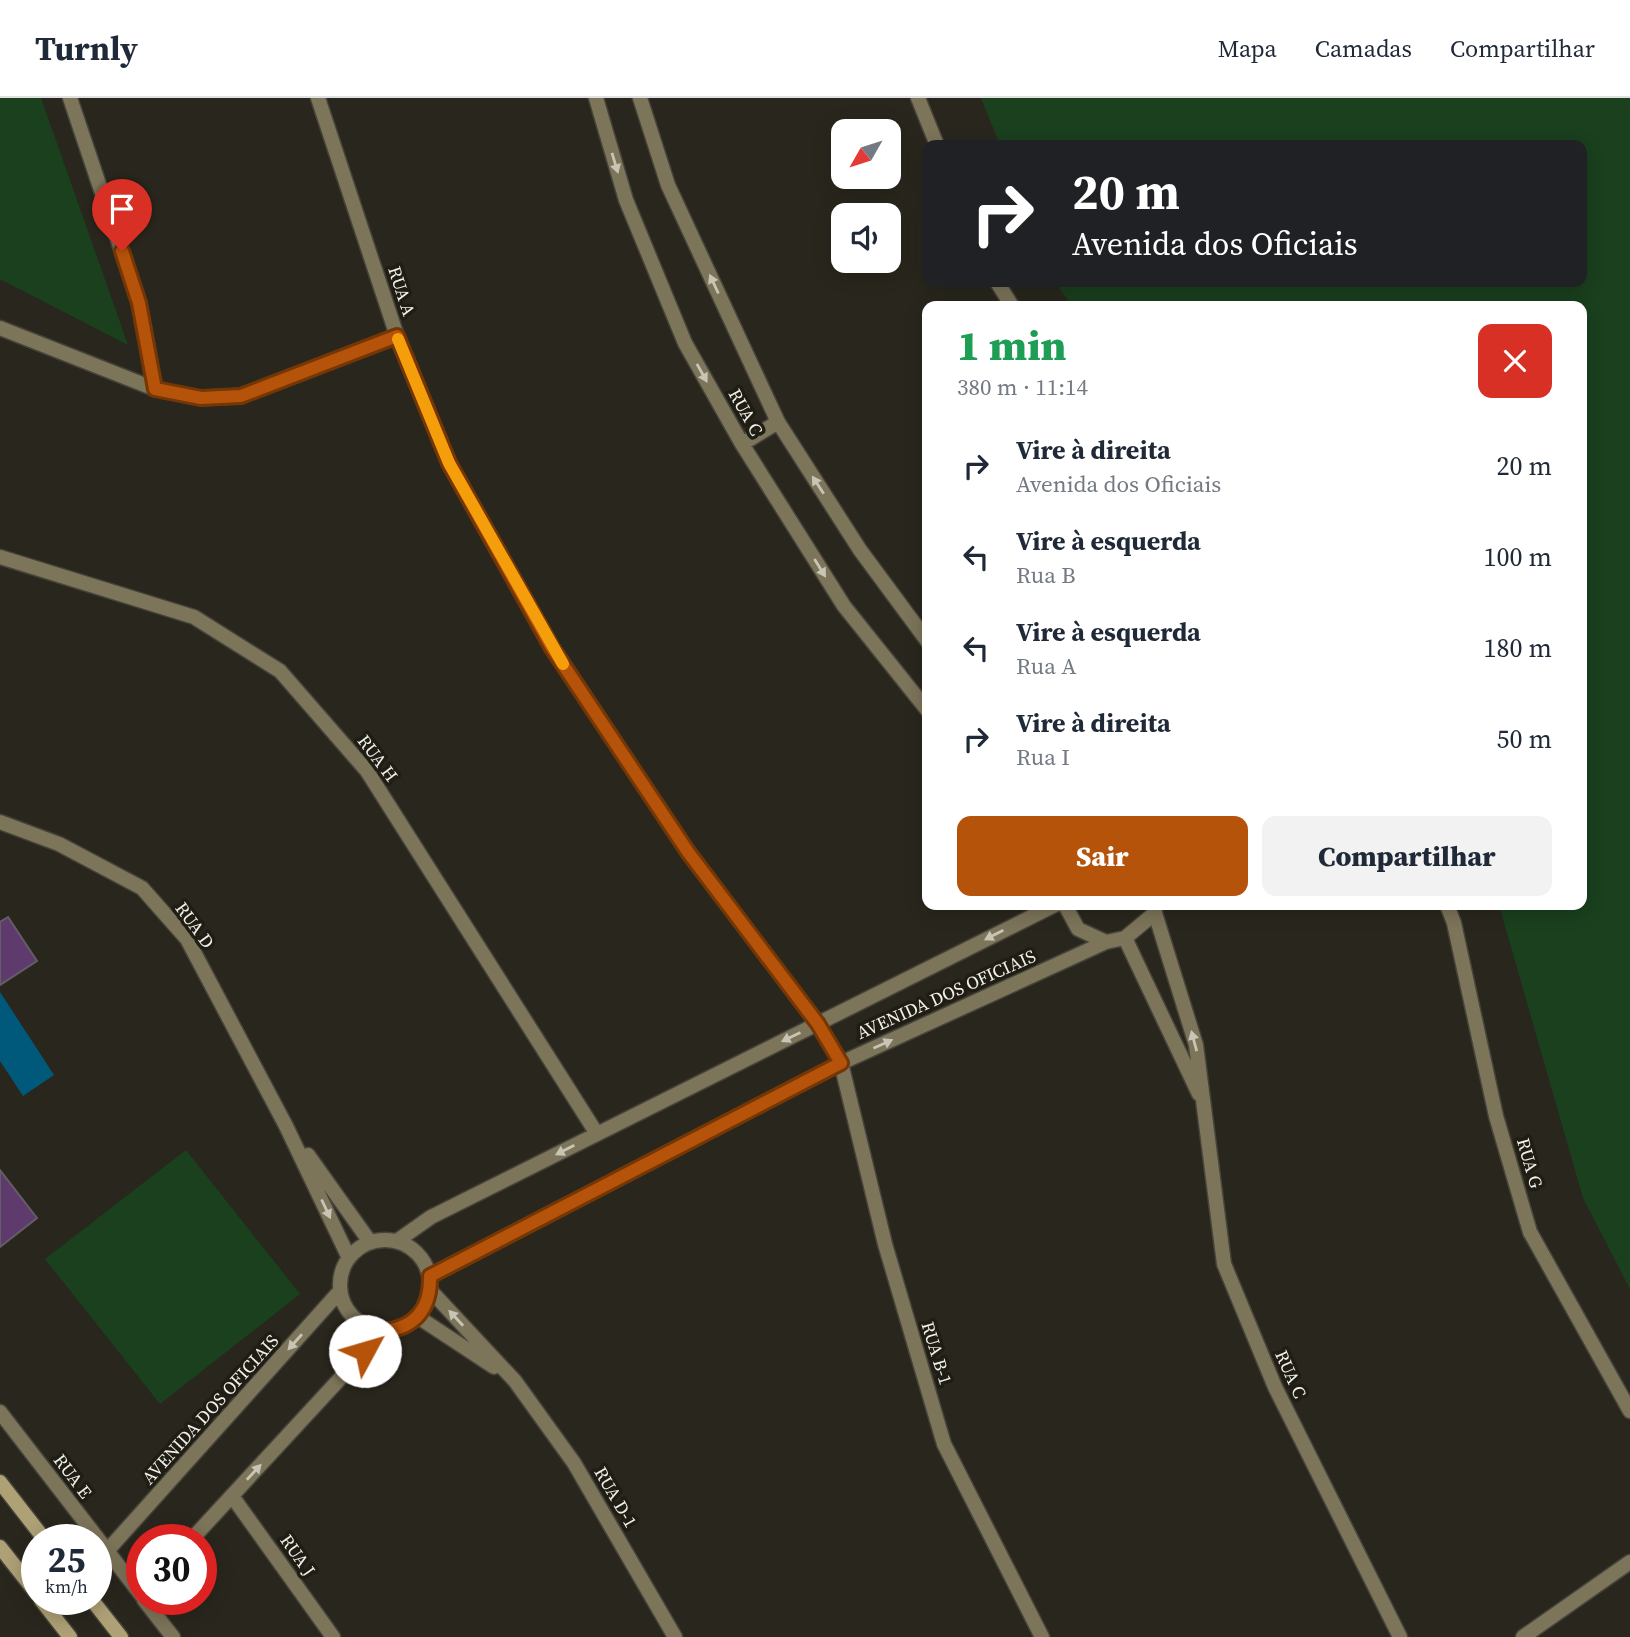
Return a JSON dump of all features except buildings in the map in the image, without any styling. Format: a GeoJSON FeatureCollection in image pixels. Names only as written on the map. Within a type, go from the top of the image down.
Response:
{"type":"FeatureCollection","features":[{"type":"Feature","properties":{"kind":"main road"},"geometry":{"type":"LineString","coordinates":[[0,1482],[33,1524]]}},
{"type":"Feature","properties":{"kind":"main road"},"geometry":{"type":"LineString","coordinates":[[0,1548],[21,1574]]}},
{"type":"Feature","properties":{"kind":"main road"},"geometry":{"type":"LineString","coordinates":[[53,1615],[70,1637]]}},
{"type":"Feature","properties":{"kind":"main road"},"geometry":{"type":"LineString","coordinates":[[104,1615],[121,1637]]}},
{"type":"Feature","properties":{"kind":"street"},"geometry":{"type":"LineString","coordinates":[[70,98],[139,303],[155,389]]}},
{"type":"Feature","properties":{"kind":"street","name":"RUA A"},"geometry":{"type":"LineString","coordinates":[[0,328],[155,389],[201,398],[241,396],[397,336],[318,98]]}},
{"type":"Feature","properties":{"kind":"street","name":"RUA C"},"geometry":{"type":"LineString","coordinates":[[596,98],[626,200],[685,343],[742,444],[844,606],[922,704]]}},
{"type":"Feature","properties":{"kind":"street","name":"RUA C"},"geometry":{"type":"LineString","coordinates":[[640,98],[668,185],[778,422],[860,550],[922,634]]}},
{"type":"Feature","properties":{"kind":"street"},"geometry":{"type":"LineString","coordinates":[[918,98],[935,140]]}},
{"type":"Feature","properties":{"kind":"street","name":"RUA B-1"},"geometry":{"type":"LineString","coordinates":[[397,336],[449,463],[552,648],[688,852],[818,1024],[841,1063],[885,1244],[944,1444],[1042,1637]]}},
{"type":"Feature","properties":{"kind":"street"},"geometry":{"type":"LineString","coordinates":[[742,444],[778,422]]}},
{"type":"Feature","properties":{"kind":"street","name":"RUA H"},"geometry":{"type":"LineString","coordinates":[[0,557],[194,617],[281,671],[367,771],[597,1134]]}},
{"type":"Feature","properties":{"kind":"street","name":"RUA D"},"geometry":{"type":"LineString","coordinates":[[0,822],[59,844],[142,888],[187,939],[286,1126],[349,1258]]}},
{"type":"Feature","properties":{"kind":"street","name":"AVENIDA DOS OFICIAIS"},"geometry":{"type":"LineString","coordinates":[[397,1241],[431,1216],[1045,910]]}},
{"type":"Feature","properties":{"kind":"street"},"geometry":{"type":"LineString","coordinates":[[1068,910],[1078,929],[1106,942]]}},
{"type":"Feature","properties":{"kind":"street"},"geometry":{"type":"LineString","coordinates":[[1125,939],[1154,910]]}},
{"type":"Feature","properties":{"kind":"street","name":"RUA C"},"geometry":{"type":"LineString","coordinates":[[1155,910],[1196,1045],[1224,1264],[1275,1387],[1400,1637]]}},
{"type":"Feature","properties":{"kind":"street","name":"RUA G"},"geometry":{"type":"LineString","coordinates":[[1449,910],[1496,1116],[1530,1232],[1630,1411]]}},
{"type":"Feature","properties":{"kind":"street","name":"RUA C"},"geometry":{"type":"LineString","coordinates":[[1125,939],[1206,1108]]}},
{"type":"Feature","properties":{"kind":"street","name":"AVENIDA DOS OFICIAIS"},"geometry":{"type":"LineString","coordinates":[[430,1283],[841,1063],[1106,942],[1125,939]]}},
{"type":"Feature","properties":{"kind":"street","name":"RUA D"},"geometry":{"type":"LineString","coordinates":[[286,1126],[370,1242]]}},
{"type":"Feature","properties":{"kind":"street"},"geometry":{"type":"LineString","coordinates":[[430,1283],[426,1305],[418,1317],[396,1330],[384,1331],[368,1327],[355,1319],[345,1306],[340,1292],[343,1268],[358,1249],[370,1242],[397,1241],[418,1254],[430,1283],[515,1381]]}},
{"type":"Feature","properties":{"kind":"street","name":"AVENIDA DOS OFICIAIS"},"geometry":{"type":"LineString","coordinates":[[112,1545],[340,1292]]}},
{"type":"Feature","properties":{"kind":"street"},"geometry":{"type":"LineString","coordinates":[[418,1317],[515,1381]]}},
{"type":"Feature","properties":{"kind":"street"},"geometry":{"type":"LineString","coordinates":[[206,1524],[384,1331]]}},
{"type":"Feature","properties":{"kind":"street","name":"RUA D-1"},"geometry":{"type":"LineString","coordinates":[[515,1381],[574,1463],[675,1637]]}},
{"type":"Feature","properties":{"kind":"street","name":"RUA E"},"geometry":{"type":"LineString","coordinates":[[0,1412],[86,1524]]}},
{"type":"Feature","properties":{"kind":"street","name":"RUA J"},"geometry":{"type":"LineString","coordinates":[[232,1496],[333,1637]]}},
{"type":"Feature","properties":{"kind":"street","name":"RUA E"},"geometry":{"type":"LineString","coordinates":[[112,1557],[126,1575]]}},
{"type":"Feature","properties":{"kind":"street"},"geometry":{"type":"LineString","coordinates":[[1523,1637],[1630,1562]]}},
{"type":"Feature","properties":{"kind":"street","name":"RUA E"},"geometry":{"type":"LineString","coordinates":[[156,1615],[173,1637]]}},
{"type":"Feature","properties":{"kind":"green space"},"geometry":{"type":"Polygon","coordinates":[[[0,98],[41,98],[128,345],[0,279],[0,98]]]}},
{"type":"Feature","properties":{"kind":"green space"},"geometry":{"type":"Polygon","coordinates":[[[981,98],[1630,98],[1630,1289],[1583,1198],[1500,910],[1587,910],[1587,301],[1068,301],[1059,287],[1587,287],[1587,140],[998,140],[981,98]]]}},
{"type":"Feature","properties":{"kind":"green space"},"geometry":{"type":"Polygon","coordinates":[[[186,1150],[300,1294],[160,1404],[45,1259],[186,1150]]]}},
{"type":"Feature","properties":{"kind":"water"},"geometry":{"type":"Polygon","coordinates":[[[0,992],[54,1075],[23,1096],[0,1061],[0,992]]]}},
{"type":"Feature","properties":{"kind":"slow traffic"},"geometry":{"type":"LineString","coordinates":[[398,339],[449,463],[563,664]]}},
{"type":"Feature","properties":{"kind":"route"},"geometry":{"type":"LineString","coordinates":[[122,251],[139,303],[155,389],[201,398],[241,396],[397,336],[449,463],[552,648],[688,852],[818,1024],[841,1063],[430,1276],[426,1305],[418,1317],[396,1330],[384,1331],[365,1351]]}}]}
